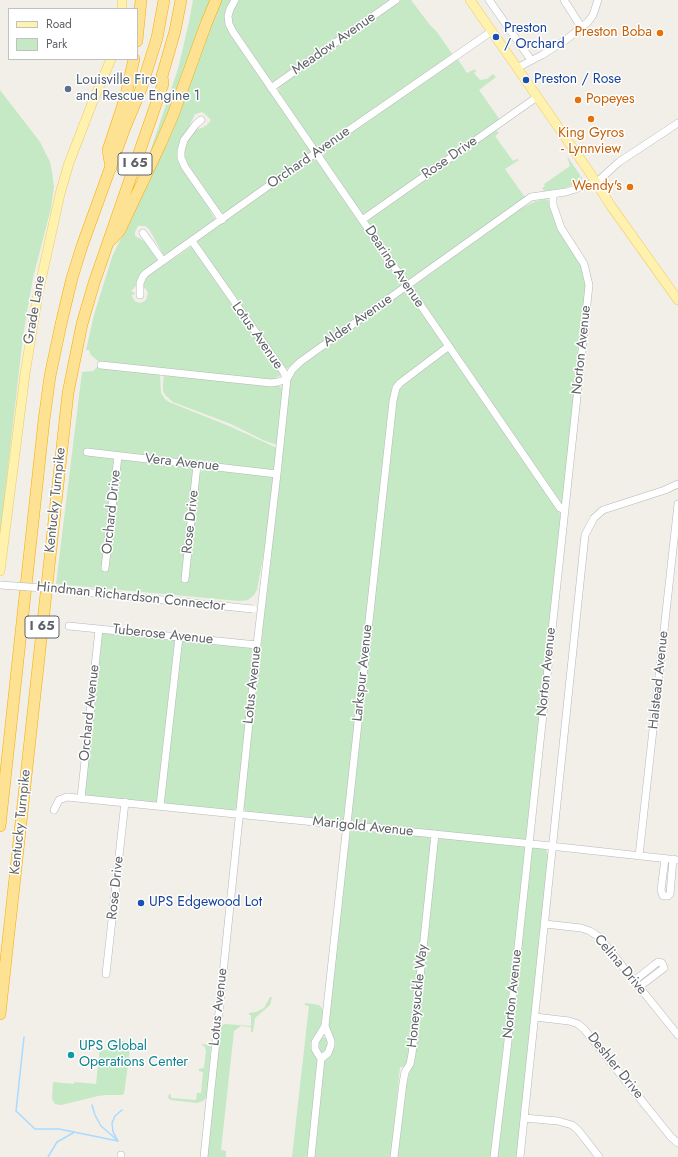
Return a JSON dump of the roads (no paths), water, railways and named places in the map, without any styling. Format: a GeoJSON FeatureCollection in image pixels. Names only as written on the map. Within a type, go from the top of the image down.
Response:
{"type":"FeatureCollection","features":[{"type":"Feature","properties":{"kind":"highway"},"geometry":{"type":"LineString","coordinates":[[138,31],[141,0]]}},
{"type":"Feature","properties":{"kind":"highway","name":"I 65"},"geometry":{"type":"LineString","coordinates":[[0,826],[32,526],[50,376],[72,278],[124,130],[141,89],[157,38],[164,0]]}},
{"type":"Feature","properties":{"kind":"highway","name":"Kentucky Turnpike"},"geometry":{"type":"LineString","coordinates":[[0,1014],[66,406],[82,324],[107,244],[163,84],[162,76],[174,36],[181,0]]}},
{"type":"Feature","properties":{"kind":"highway"},"geometry":{"type":"LineString","coordinates":[[163,84],[169,77],[173,66],[188,0]]}},
{"type":"Feature","properties":{"kind":"highway"},"geometry":{"type":"LineString","coordinates":[[107,244],[120,230],[164,136],[181,95],[216,0]]}},
{"type":"Feature","properties":{"kind":"highway"},"geometry":{"type":"LineString","coordinates":[[111,169],[108,150],[125,99],[134,60]]}},
{"type":"Feature","properties":{"kind":"main road"},"geometry":{"type":"LineString","coordinates":[[470,0],[611,206],[678,300]]}},
{"type":"Feature","properties":{"kind":"main road","name":"Grade Lane"},"geometry":{"type":"LineString","coordinates":[[0,571],[25,374],[39,288],[60,194],[69,163],[111,60]]}},
{"type":"Feature","properties":{"kind":"street","name":"Dearing Avenue"},"geometry":{"type":"LineString","coordinates":[[235,0],[230,9],[228,20],[233,32],[560,508],[565,510]]}},
{"type":"Feature","properties":{"kind":"street","name":"Meadow Avenue"},"geometry":{"type":"LineString","coordinates":[[271,88],[396,0]]}},
{"type":"Feature","properties":{"kind":"street"},"geometry":{"type":"LineString","coordinates":[[490,0],[531,60]]}},
{"type":"Feature","properties":{"kind":"street"},"geometry":{"type":"LineString","coordinates":[[564,0],[582,28]]}},
{"type":"Feature","properties":{"kind":"street"},"geometry":{"type":"LineString","coordinates":[[517,68],[562,42],[582,28],[593,15],[598,0]]}},
{"type":"Feature","properties":{"kind":"street","name":"Orchard Avenue"},"geometry":{"type":"LineString","coordinates":[[140,295],[139,286],[143,276],[492,31]]}},
{"type":"Feature","properties":{"kind":"street","name":"Rose Drive"},"geometry":{"type":"LineString","coordinates":[[362,220],[537,97]]}},
{"type":"Feature","properties":{"kind":"street"},"geometry":{"type":"LineString","coordinates":[[201,120],[196,124],[184,140],[181,158],[185,167],[222,220]]}},
{"type":"Feature","properties":{"kind":"street"},"geometry":{"type":"LineString","coordinates":[[596,182],[619,162],[678,123]]}},
{"type":"Feature","properties":{"kind":"street","name":"Alder Avenue"},"geometry":{"type":"LineString","coordinates":[[287,379],[292,370],[300,362],[531,197],[566,192],[596,182]]}},
{"type":"Feature","properties":{"kind":"street","name":"Norton Avenue"},"geometry":{"type":"LineString","coordinates":[[494,1157],[507,1050],[589,284],[584,264],[561,228],[553,205],[553,194]]}},
{"type":"Feature","properties":{"kind":"street"},"geometry":{"type":"LineString","coordinates":[[143,233],[163,262]]}},
{"type":"Feature","properties":{"kind":"street","name":"Lotus Avenue"},"geometry":{"type":"LineString","coordinates":[[192,241],[287,379],[257,645],[204,1157]]}},
{"type":"Feature","properties":{"kind":"street","name":"Larkspur Avenue"},"geometry":{"type":"LineString","coordinates":[[321,1059],[328,1053],[331,1045],[331,1041],[325,1026],[391,416],[396,388],[404,379],[449,346]]}},
{"type":"Feature","properties":{"kind":"street"},"geometry":{"type":"LineString","coordinates":[[101,364],[271,383],[287,379]]}},
{"type":"Feature","properties":{"kind":"street","name":"Vera Avenue"},"geometry":{"type":"LineString","coordinates":[[86,452],[277,474]]}},
{"type":"Feature","properties":{"kind":"street","name":"Orchard Drive"},"geometry":{"type":"LineString","coordinates":[[105,568],[118,456]]}},
{"type":"Feature","properties":{"kind":"street","name":"Rose Drive"},"geometry":{"type":"LineString","coordinates":[[184,579],[197,465]]}},
{"type":"Feature","properties":{"kind":"street","name":"Norton Avenue"},"geometry":{"type":"LineString","coordinates":[[520,1157],[585,535],[590,523],[603,510],[665,490],[678,484]]}},
{"type":"Feature","properties":{"kind":"street","name":"Halstead Avenue"},"geometry":{"type":"LineString","coordinates":[[639,856],[678,504]]}},
{"type":"Feature","properties":{"kind":"street","name":"Hindman Richardson Connector"},"geometry":{"type":"LineString","coordinates":[[0,584],[261,610]]}},
{"type":"Feature","properties":{"kind":"street","name":"Tuberose Avenue"},"geometry":{"type":"LineString","coordinates":[[69,626],[257,645]]}},
{"type":"Feature","properties":{"kind":"street","name":"Orchard Avenue"},"geometry":{"type":"LineString","coordinates":[[80,798],[99,629]]}},
{"type":"Feature","properties":{"kind":"street"},"geometry":{"type":"LineString","coordinates":[[160,806],[179,637]]}},
{"type":"Feature","properties":{"kind":"street","name":"Marigold Avenue"},"geometry":{"type":"LineString","coordinates":[[54,810],[59,800],[67,797],[80,798],[675,860]]}},
{"type":"Feature","properties":{"kind":"street","name":"Rose Drive"},"geometry":{"type":"LineString","coordinates":[[106,974],[125,802]]}},
{"type":"Feature","properties":{"kind":"street","name":"Honeysuckle Way"},"geometry":{"type":"LineString","coordinates":[[394,1157],[403,1083],[405,1072],[410,1064],[412,1054],[435,834]]}},
{"type":"Feature","properties":{"kind":"street"},"geometry":{"type":"LineString","coordinates":[[665,859],[661,890],[664,896],[668,896],[670,894],[675,860]]}},
{"type":"Feature","properties":{"kind":"street","name":"Celina Drive"},"geometry":{"type":"LineString","coordinates":[[544,924],[581,928],[592,932],[602,940],[678,1035]]}},
{"type":"Feature","properties":{"kind":"street"},"geometry":{"type":"LineString","coordinates":[[634,980],[658,962],[662,964],[664,968],[639,987]]}},
{"type":"Feature","properties":{"kind":"street","name":"Deshler Drive"},"geometry":{"type":"LineString","coordinates":[[535,1017],[569,1021],[584,1028],[671,1137],[678,1143]]}},
{"type":"Feature","properties":{"kind":"street","name":"Larkspur Avenue"},"geometry":{"type":"LineString","coordinates":[[311,1157],[321,1059],[315,1049],[315,1042],[316,1038],[325,1026]]}},
{"type":"Feature","properties":{"kind":"street"},"geometry":{"type":"LineString","coordinates":[[524,1118],[558,1121],[572,1126],[578,1130],[599,1157]]}},
{"type":"Feature","properties":{"kind":"waterway"},"geometry":{"type":"LineString","coordinates":[[24,1037],[16,1111],[35,1129],[59,1129],[118,1141],[113,1132],[112,1123],[115,1116],[122,1110]]}},
{"type":"Feature","properties":{"kind":"waterway"},"geometry":{"type":"LineString","coordinates":[[92,1105],[101,1126],[117,1140]]}},
{"type":"Feature","properties":{"kind":"waterway"},"geometry":{"type":"LineString","coordinates":[[48,1157],[57,1142],[73,1133]]}},
{"type":"Feature","properties":{"kind":"place","name":"Preston Boba"},"geometry":{"type":"Point","coordinates":[660,33]}},
{"type":"Feature","properties":{"kind":"place","name":"Preston / Orchard"},"geometry":{"type":"Point","coordinates":[496,37]}},
{"type":"Feature","properties":{"kind":"place","name":"Preston / Rose"},"geometry":{"type":"Point","coordinates":[526,80]}},
{"type":"Feature","properties":{"kind":"place","name":"Louisville Fire and Rescue Engine 1"},"geometry":{"type":"Point","coordinates":[68,89]}},
{"type":"Feature","properties":{"kind":"place","name":"Popeyes"},"geometry":{"type":"Point","coordinates":[578,100]}},
{"type":"Feature","properties":{"kind":"place","name":"King Gyros - Lynnview"},"geometry":{"type":"Point","coordinates":[591,119]}},
{"type":"Feature","properties":{"kind":"place","name":"Wendy's"},"geometry":{"type":"Point","coordinates":[630,187]}},
{"type":"Feature","properties":{"kind":"place","name":"UPS Edgewood Lot"},"geometry":{"type":"Point","coordinates":[141,903]}},
{"type":"Feature","properties":{"kind":"place","name":"UPS Global Operations Center"},"geometry":{"type":"Point","coordinates":[71,1055]}}]}
